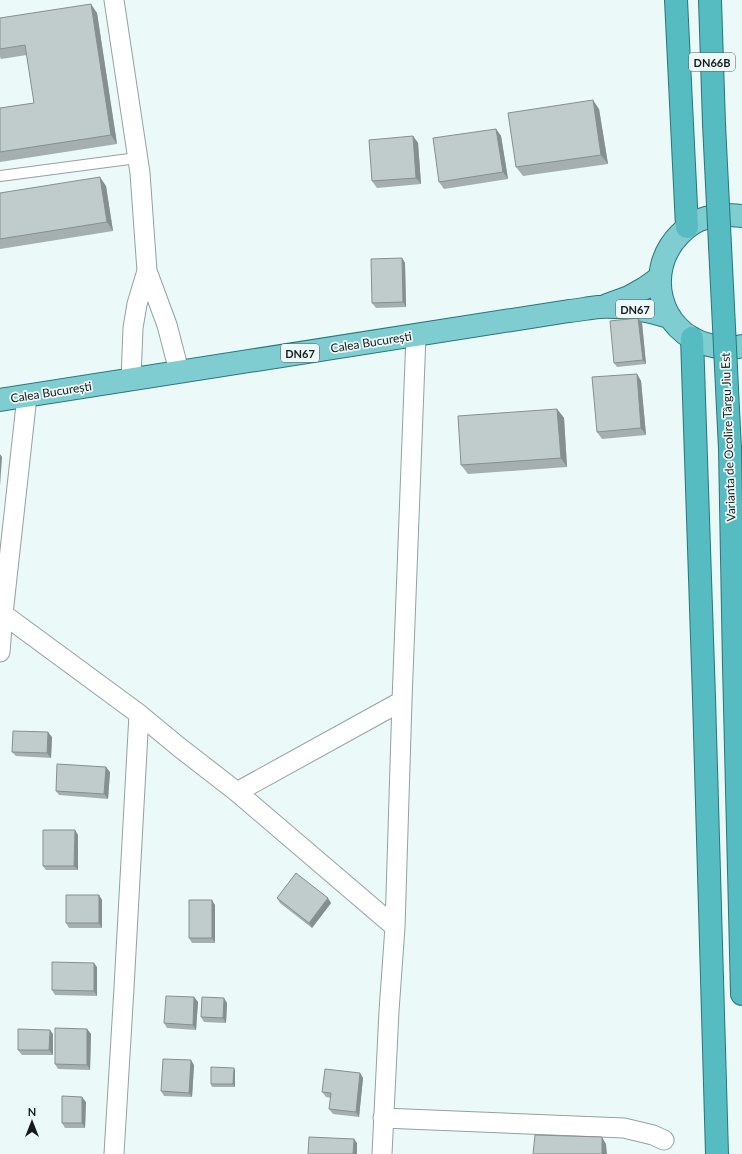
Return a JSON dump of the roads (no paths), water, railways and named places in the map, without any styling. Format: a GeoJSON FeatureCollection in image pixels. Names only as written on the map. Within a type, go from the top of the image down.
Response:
{"type":"FeatureCollection","features":[{"type":"Feature","properties":{"kind":"highway"},"geometry":{"type":"LineString","coordinates":[[676,0],[687,227]]}},
{"type":"Feature","properties":{"kind":"highway","name":"Varianta de Ocolire Târgu Jiu Est"},"geometry":{"type":"LineString","coordinates":[[710,0],[714,124],[730,449],[742,994]]}},
{"type":"Feature","properties":{"kind":"highway"},"geometry":{"type":"LineString","coordinates":[[692,338],[717,1154]]}},
{"type":"Feature","properties":{"kind":"main road"},"geometry":{"type":"LineString","coordinates":[[742,216],[724,214],[705,218],[687,227],[669,247],[663,259],[659,278],[661,298],[670,317],[683,332],[700,343],[719,348],[742,346]]}},
{"type":"Feature","properties":{"kind":"main road","name":"Calea București"},"geometry":{"type":"LineString","coordinates":[[600,307],[629,297],[659,278]]}},
{"type":"Feature","properties":{"kind":"main road","name":"Calea București"},"geometry":{"type":"LineString","coordinates":[[0,400],[600,307],[654,312],[670,317]]}},
{"type":"Feature","properties":{"kind":"street"},"geometry":{"type":"LineString","coordinates":[[114,0],[140,173],[147,271],[167,324],[179,372]]}},
{"type":"Feature","properties":{"kind":"street"},"geometry":{"type":"LineString","coordinates":[[130,379],[133,328],[137,304],[147,271]]}},
{"type":"Feature","properties":{"kind":"street"},"geometry":{"type":"LineString","coordinates":[[382,1154],[383,1118],[396,927],[402,701],[416,335]]}},
{"type":"Feature","properties":{"kind":"street"},"geometry":{"type":"LineString","coordinates":[[0,652],[27,396]]}},
{"type":"Feature","properties":{"kind":"street"},"geometry":{"type":"LineString","coordinates":[[3,614],[139,714],[237,792],[396,927]]}},
{"type":"Feature","properties":{"kind":"street"},"geometry":{"type":"LineString","coordinates":[[237,792],[402,701]]}},
{"type":"Feature","properties":{"kind":"street"},"geometry":{"type":"LineString","coordinates":[[114,1154],[139,714]]}},
{"type":"Feature","properties":{"kind":"street"},"geometry":{"type":"LineString","coordinates":[[383,1118],[624,1128],[652,1135],[664,1140]]}},
{"type":"Feature","properties":{"kind":"lane"},"geometry":{"type":"LineString","coordinates":[[0,176],[137,158]]}}]}
